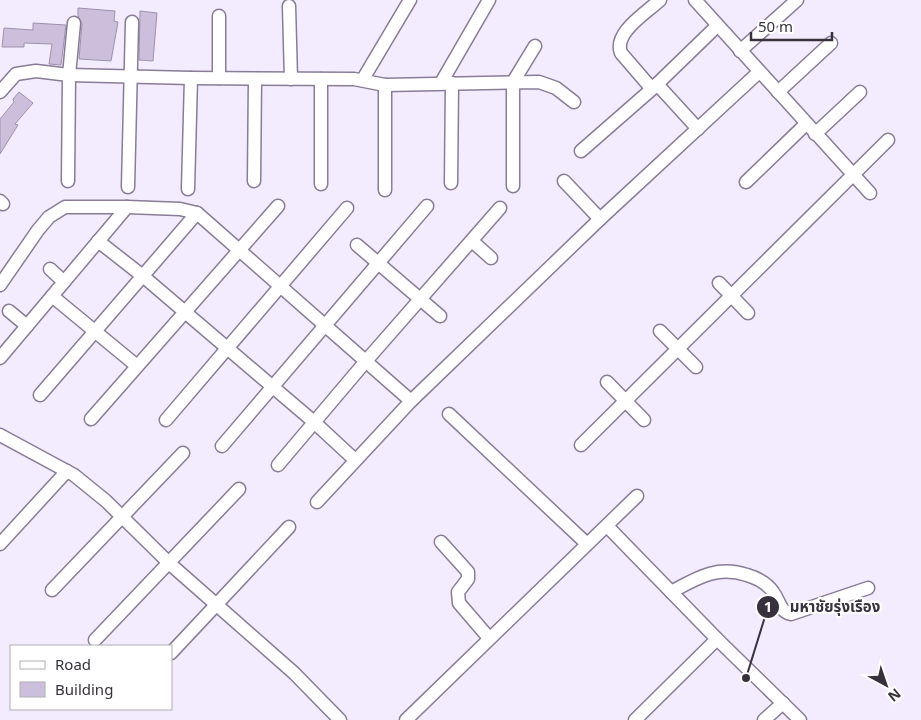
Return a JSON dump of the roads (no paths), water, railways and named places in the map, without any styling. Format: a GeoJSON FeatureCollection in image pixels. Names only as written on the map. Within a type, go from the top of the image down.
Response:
{"type":"FeatureCollection","features":[{"type":"Feature","properties":{"kind":"street"},"geometry":{"type":"LineString","coordinates":[[362,79],[410,0]]}},
{"type":"Feature","properties":{"kind":"street"},"geometry":{"type":"LineString","coordinates":[[451,184],[447,83],[489,0]]}},
{"type":"Feature","properties":{"kind":"street"},"geometry":{"type":"LineString","coordinates":[[660,0],[626,31],[619,40],[618,47],[621,53],[698,129]]}},
{"type":"Feature","properties":{"kind":"street"},"geometry":{"type":"LineString","coordinates":[[712,0],[699,5],[870,193]]}},
{"type":"Feature","properties":{"kind":"street"},"geometry":{"type":"LineString","coordinates":[[740,51],[797,0]]}},
{"type":"Feature","properties":{"kind":"street"},"geometry":{"type":"LineString","coordinates":[[289,6],[291,79]]}},
{"type":"Feature","properties":{"kind":"street"},"geometry":{"type":"LineString","coordinates":[[218,16],[220,78]]}},
{"type":"Feature","properties":{"kind":"street"},"geometry":{"type":"LineString","coordinates":[[128,187],[132,22]]}},
{"type":"Feature","properties":{"kind":"street"},"geometry":{"type":"LineString","coordinates":[[68,181],[69,75],[74,23]]}},
{"type":"Feature","properties":{"kind":"street"},"geometry":{"type":"LineString","coordinates":[[581,151],[654,86],[717,26]]}},
{"type":"Feature","properties":{"kind":"street"},"geometry":{"type":"LineString","coordinates":[[778,92],[830,44]]}},
{"type":"Feature","properties":{"kind":"street"},"geometry":{"type":"LineString","coordinates":[[512,186],[513,82],[535,46]]}},
{"type":"Feature","properties":{"kind":"street"},"geometry":{"type":"LineString","coordinates":[[0,92],[9,80],[23,71],[69,75],[191,78],[362,79],[385,84],[513,82],[548,84],[574,102]]}},
{"type":"Feature","properties":{"kind":"street"},"geometry":{"type":"LineString","coordinates":[[317,502],[411,401],[600,219],[758,72]]}},
{"type":"Feature","properties":{"kind":"street"},"geometry":{"type":"LineString","coordinates":[[188,189],[191,78]]}},
{"type":"Feature","properties":{"kind":"street"},"geometry":{"type":"LineString","coordinates":[[254,181],[255,79]]}},
{"type":"Feature","properties":{"kind":"street"},"geometry":{"type":"LineString","coordinates":[[321,80],[321,184]]}},
{"type":"Feature","properties":{"kind":"street"},"geometry":{"type":"LineString","coordinates":[[385,84],[385,190]]}},
{"type":"Feature","properties":{"kind":"street"},"geometry":{"type":"LineString","coordinates":[[815,134],[860,92]]}},
{"type":"Feature","properties":{"kind":"street"},"geometry":{"type":"LineString","coordinates":[[746,182],[806,124]]}},
{"type":"Feature","properties":{"kind":"street"},"geometry":{"type":"LineString","coordinates":[[580,445],[888,140]]}},
{"type":"Feature","properties":{"kind":"street"},"geometry":{"type":"LineString","coordinates":[[564,181],[600,219]]}},
{"type":"Feature","properties":{"kind":"street"},"geometry":{"type":"LineString","coordinates":[[91,419],[278,206]]}},
{"type":"Feature","properties":{"kind":"street"},"geometry":{"type":"LineString","coordinates":[[222,446],[324,324],[427,206]]}},
{"type":"Feature","properties":{"kind":"street"},"geometry":{"type":"LineString","coordinates":[[0,285],[38,230],[65,207],[180,209],[197,213],[411,401]]}},
{"type":"Feature","properties":{"kind":"street"},"geometry":{"type":"LineString","coordinates":[[0,358],[127,207]]}},
{"type":"Feature","properties":{"kind":"street"},"geometry":{"type":"LineString","coordinates":[[166,420],[347,208]]}},
{"type":"Feature","properties":{"kind":"street"},"geometry":{"type":"LineString","coordinates":[[278,464],[500,208]]}},
{"type":"Feature","properties":{"kind":"street"},"geometry":{"type":"LineString","coordinates":[[40,395],[144,277],[197,213]]}},
{"type":"Feature","properties":{"kind":"street"},"geometry":{"type":"LineString","coordinates":[[98,241],[144,277],[226,349],[314,422],[355,460]]}},
{"type":"Feature","properties":{"kind":"street"},"geometry":{"type":"LineString","coordinates":[[472,241],[491,258]]}},
{"type":"Feature","properties":{"kind":"street"},"geometry":{"type":"LineString","coordinates":[[358,245],[440,316]]}},
{"type":"Feature","properties":{"kind":"street"},"geometry":{"type":"LineString","coordinates":[[50,269],[64,282]]}},
{"type":"Feature","properties":{"kind":"street"},"geometry":{"type":"LineString","coordinates":[[718,283],[748,314]]}},
{"type":"Feature","properties":{"kind":"street"},"geometry":{"type":"LineString","coordinates":[[52,296],[137,366]]}},
{"type":"Feature","properties":{"kind":"street"},"geometry":{"type":"LineString","coordinates":[[10,311],[27,326]]}},
{"type":"Feature","properties":{"kind":"street"},"geometry":{"type":"LineString","coordinates":[[660,331],[696,367]]}},
{"type":"Feature","properties":{"kind":"street"},"geometry":{"type":"LineString","coordinates":[[607,382],[644,420]]}},
{"type":"Feature","properties":{"kind":"street"},"geometry":{"type":"LineString","coordinates":[[449,414],[586,543]]}},
{"type":"Feature","properties":{"kind":"street"},"geometry":{"type":"LineString","coordinates":[[2,441],[67,471],[106,501],[169,563],[294,673],[340,720]]}},
{"type":"Feature","properties":{"kind":"street"},"geometry":{"type":"LineString","coordinates":[[52,590],[183,453]]}},
{"type":"Feature","properties":{"kind":"street"},"geometry":{"type":"LineString","coordinates":[[0,544],[67,471]]}},
{"type":"Feature","properties":{"kind":"street"},"geometry":{"type":"LineString","coordinates":[[95,640],[239,489]]}},
{"type":"Feature","properties":{"kind":"street"},"geometry":{"type":"LineString","coordinates":[[406,720],[586,543],[607,526],[637,496]]}},
{"type":"Feature","properties":{"kind":"street"},"geometry":{"type":"LineString","coordinates":[[172,652],[289,526]]}},
{"type":"Feature","properties":{"kind":"street"},"geometry":{"type":"LineString","coordinates":[[607,526],[717,639],[800,720]]}},
{"type":"Feature","properties":{"kind":"street"},"geometry":{"type":"LineString","coordinates":[[441,542],[468,572],[468,579],[458,592],[459,603],[489,638]]}},
{"type":"Feature","properties":{"kind":"street"},"geometry":{"type":"LineString","coordinates":[[671,592],[715,571],[735,571],[768,585],[774,593],[780,608],[785,613],[791,614],[868,588]]}},
{"type":"Feature","properties":{"kind":"street"},"geometry":{"type":"LineString","coordinates":[[635,720],[717,639]]}},
{"type":"Feature","properties":{"kind":"street"},"geometry":{"type":"LineString","coordinates":[[764,720],[783,703]]}},
{"type":"Feature","properties":{"kind":"place","name":"มหาชัยรุ่งเรือง"},"geometry":{"type":"Point","coordinates":[746,678]}}]}
